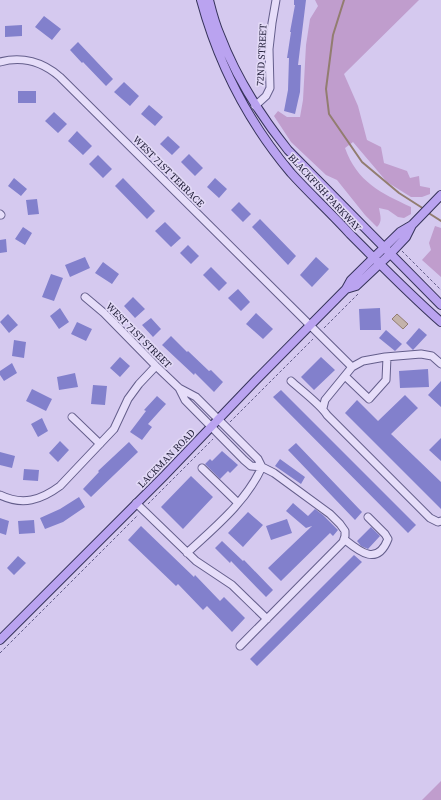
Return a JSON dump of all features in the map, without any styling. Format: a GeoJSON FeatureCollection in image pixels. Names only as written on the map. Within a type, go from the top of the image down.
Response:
{"type":"FeatureCollection","features":[{"type":"Feature","properties":{"kind":"main road","name":"BLACKFISH PARKWAY"},"geometry":{"type":"LineString","coordinates":[[201,0],[214,43],[224,67],[250,116],[263,136],[292,173],[376,261],[417,302],[441,322]]}},
{"type":"Feature","properties":{"kind":"main road","name":"BLACKFISH PARKWAY"},"geometry":{"type":"LineString","coordinates":[[209,0],[220,35],[230,59],[255,106],[271,128],[288,150],[441,305]]}},
{"type":"Feature","properties":{"kind":"main road","name":"LACKMAN ROAD"},"geometry":{"type":"LineString","coordinates":[[0,640],[346,289],[356,286],[376,261],[406,237],[412,224],[441,195]]}},
{"type":"Feature","properties":{"kind":"street","name":"72ND STREET"},"geometry":{"type":"LineString","coordinates":[[255,106],[266,96],[270,88],[269,50],[276,0]]}},
{"type":"Feature","properties":{"kind":"street","name":"WEST 71ST TERRACE"},"geometry":{"type":"LineString","coordinates":[[0,62],[18,59],[32,61],[49,68],[60,76],[352,367]]}},
{"type":"Feature","properties":{"kind":"street","name":"WEST 71ST STREET"},"geometry":{"type":"LineString","coordinates":[[85,298],[104,313],[179,388],[196,397],[218,418],[258,459],[262,467]]}},
{"type":"Feature","properties":{"kind":"street"},"geometry":{"type":"LineString","coordinates":[[323,408],[325,400],[352,367],[363,361],[421,354],[432,356],[441,364]]}},
{"type":"Feature","properties":{"kind":"street"},"geometry":{"type":"LineString","coordinates":[[345,376],[369,399],[386,380],[387,357]]}},
{"type":"Feature","properties":{"kind":"street"},"geometry":{"type":"LineString","coordinates":[[0,495],[18,502],[27,501],[37,499],[52,492],[60,486],[114,429],[128,399],[156,366]]}},
{"type":"Feature","properties":{"kind":"street"},"geometry":{"type":"LineString","coordinates":[[291,381],[323,408],[328,415],[430,518],[438,522],[441,521]]}},
{"type":"Feature","properties":{"kind":"street","name":"WEST 71ST STREET"},"geometry":{"type":"LineString","coordinates":[[179,388],[185,400],[251,466],[262,467],[274,473],[330,514],[345,531],[344,539]]}},
{"type":"Feature","properties":{"kind":"street"},"geometry":{"type":"LineString","coordinates":[[72,417],[100,444]]}},
{"type":"Feature","properties":{"kind":"street"},"geometry":{"type":"LineString","coordinates":[[187,553],[238,503],[257,478],[262,467]]}},
{"type":"Feature","properties":{"kind":"street"},"geometry":{"type":"LineString","coordinates":[[202,468],[238,503]]}},
{"type":"Feature","properties":{"kind":"street"},"geometry":{"type":"LineString","coordinates":[[136,503],[196,561],[232,585],[267,619]]}},
{"type":"Feature","properties":{"kind":"street"},"geometry":{"type":"LineString","coordinates":[[240,646],[343,542],[344,539],[365,554],[371,555],[378,553],[383,548],[388,539],[368,517]]}},
{"type":"Feature","properties":{"kind":"path"},"geometry":{"type":"LineString","coordinates":[[387,251],[401,250],[441,290]]}},
{"type":"Feature","properties":{"kind":"path"},"geometry":{"type":"LineString","coordinates":[[325,327],[361,291]]}},
{"type":"Feature","properties":{"kind":"path"},"geometry":{"type":"LineString","coordinates":[[226,426],[312,341]]}},
{"type":"Feature","properties":{"kind":"path"},"geometry":{"type":"LineString","coordinates":[[0,653],[218,434]]}},
{"type":"Feature","properties":{"kind":"shaded area"},"geometry":{"type":"Polygon","coordinates":[[[315,0],[419,0],[344,74],[358,106],[367,140],[381,147],[384,163],[407,171],[410,178],[419,176],[420,186],[430,188],[430,194],[422,197],[411,197],[387,182],[353,142],[345,148],[356,170],[363,178],[380,191],[411,207],[411,214],[404,218],[398,217],[388,210],[379,208],[381,220],[377,227],[365,215],[337,180],[326,175],[291,142],[274,116],[278,111],[287,117],[300,117],[303,100],[306,45],[310,19],[318,6],[315,0]]]}},
{"type":"Feature","properties":{"kind":"shaded area"},"geometry":{"type":"Polygon","coordinates":[[[435,226],[441,228],[441,277],[422,260],[431,250],[429,243],[435,226]]]}},
{"type":"Feature","properties":{"kind":"shaded area"},"geometry":{"type":"Polygon","coordinates":[[[397,314],[408,324],[403,329],[392,319],[397,314]]]}},
{"type":"Feature","properties":{"kind":"shaded area"},"geometry":{"type":"Polygon","coordinates":[[[441,781],[441,800],[422,800],[441,781]]]}},
{"type":"Feature","properties":{"kind":"building"},"geometry":{"type":"Polygon","coordinates":[[[294,0],[306,0],[298,65],[301,65],[300,92],[295,114],[284,111],[288,90],[289,58],[287,58],[295,5],[294,0]]]}},
{"type":"Feature","properties":{"kind":"building"},"geometry":{"type":"Polygon","coordinates":[[[44,16],[61,29],[52,40],[35,27],[44,16]]]}},
{"type":"Feature","properties":{"kind":"building"},"geometry":{"type":"Polygon","coordinates":[[[22,25],[22,36],[5,37],[5,26],[22,25]]]}},
{"type":"Feature","properties":{"kind":"building"},"geometry":{"type":"Polygon","coordinates":[[[78,42],[113,79],[106,86],[70,50],[78,42]]]}},
{"type":"Feature","properties":{"kind":"building"},"geometry":{"type":"Polygon","coordinates":[[[124,82],[139,96],[130,106],[114,92],[124,82]]]}},
{"type":"Feature","properties":{"kind":"building"},"geometry":{"type":"Polygon","coordinates":[[[18,91],[36,91],[36,103],[18,103],[18,91]]]}},
{"type":"Feature","properties":{"kind":"building"},"geometry":{"type":"Polygon","coordinates":[[[149,105],[163,117],[155,126],[141,114],[149,105]]]}},
{"type":"Feature","properties":{"kind":"building"},"geometry":{"type":"Polygon","coordinates":[[[54,112],[67,124],[58,133],[45,121],[54,112]]]}},
{"type":"Feature","properties":{"kind":"building"},"geometry":{"type":"Polygon","coordinates":[[[77,131],[92,146],[83,155],[68,141],[77,131]]]}},
{"type":"Feature","properties":{"kind":"building"},"geometry":{"type":"Polygon","coordinates":[[[168,136],[180,147],[172,155],[160,144],[168,136]]]}},
{"type":"Feature","properties":{"kind":"building"},"geometry":{"type":"Polygon","coordinates":[[[189,154],[203,168],[195,176],[181,162],[189,154]]]}},
{"type":"Feature","properties":{"kind":"building"},"geometry":{"type":"Polygon","coordinates":[[[98,155],[112,169],[103,178],[89,164],[98,155]]]}},
{"type":"Feature","properties":{"kind":"building"},"geometry":{"type":"Polygon","coordinates":[[[14,178],[27,189],[21,196],[8,186],[14,178]]]}},
{"type":"Feature","properties":{"kind":"building"},"geometry":{"type":"Polygon","coordinates":[[[123,178],[155,211],[147,219],[115,186],[123,178]]]}},
{"type":"Feature","properties":{"kind":"building"},"geometry":{"type":"Polygon","coordinates":[[[215,178],[227,189],[219,198],[207,187],[215,178]]]}},
{"type":"Feature","properties":{"kind":"building"},"geometry":{"type":"Polygon","coordinates":[[[37,199],[39,214],[28,215],[26,200],[37,199]]]}},
{"type":"Feature","properties":{"kind":"building"},"geometry":{"type":"Polygon","coordinates":[[[239,202],[251,214],[243,222],[231,210],[239,202]]]}},
{"type":"Feature","properties":{"kind":"building"},"geometry":{"type":"Polygon","coordinates":[[[260,219],[296,256],[288,265],[252,227],[260,219]]]}},
{"type":"Feature","properties":{"kind":"building"},"geometry":{"type":"Polygon","coordinates":[[[165,222],[181,238],[171,247],[155,231],[165,222]]]}},
{"type":"Feature","properties":{"kind":"building"},"geometry":{"type":"Polygon","coordinates":[[[23,227],[32,233],[25,245],[15,239],[23,227]]]}},
{"type":"Feature","properties":{"kind":"building"},"geometry":{"type":"Polygon","coordinates":[[[6,239],[7,252],[0,253],[0,240],[6,239]]]}},
{"type":"Feature","properties":{"kind":"building"},"geometry":{"type":"Polygon","coordinates":[[[188,245],[199,256],[191,264],[180,253],[188,245]]]}},
{"type":"Feature","properties":{"kind":"building"},"geometry":{"type":"Polygon","coordinates":[[[85,257],[90,268],[70,277],[65,265],[85,257]]]}},
{"type":"Feature","properties":{"kind":"building"},"geometry":{"type":"Polygon","coordinates":[[[316,257],[329,269],[312,287],[300,275],[316,257]]]}},
{"type":"Feature","properties":{"kind":"building"},"geometry":{"type":"Polygon","coordinates":[[[103,262],[119,274],[112,284],[95,273],[103,262]]]}},
{"type":"Feature","properties":{"kind":"building"},"geometry":{"type":"Polygon","coordinates":[[[211,267],[227,283],[219,291],[203,275],[211,267]]]}},
{"type":"Feature","properties":{"kind":"building"},"geometry":{"type":"Polygon","coordinates":[[[51,274],[63,278],[54,301],[42,297],[51,274]]]}},
{"type":"Feature","properties":{"kind":"building"},"geometry":{"type":"Polygon","coordinates":[[[238,289],[250,302],[241,311],[228,298],[238,289]]]}},
{"type":"Feature","properties":{"kind":"building"},"geometry":{"type":"Polygon","coordinates":[[[133,297],[145,309],[135,318],[124,306],[133,297]]]}},
{"type":"Feature","properties":{"kind":"building"},"geometry":{"type":"Polygon","coordinates":[[[60,308],[69,322],[59,329],[50,316],[60,308]]]}},
{"type":"Feature","properties":{"kind":"building"},"geometry":{"type":"Polygon","coordinates":[[[380,308],[381,330],[360,330],[359,309],[380,308]]]}},
{"type":"Feature","properties":{"kind":"building"},"geometry":{"type":"Polygon","coordinates":[[[256,313],[273,329],[263,339],[246,324],[256,313]]]}},
{"type":"Feature","properties":{"kind":"building"},"geometry":{"type":"Polygon","coordinates":[[[8,314],[18,325],[9,333],[0,322],[8,314]]]}},
{"type":"Feature","properties":{"kind":"building"},"geometry":{"type":"Polygon","coordinates":[[[151,318],[161,329],[153,337],[142,325],[151,318]]]}},
{"type":"Feature","properties":{"kind":"building"},"geometry":{"type":"Polygon","coordinates":[[[77,322],[92,329],[86,341],[71,334],[77,322]]]}},
{"type":"Feature","properties":{"kind":"building"},"geometry":{"type":"Polygon","coordinates":[[[419,328],[427,335],[413,350],[406,343],[419,328]]]}},
{"type":"Feature","properties":{"kind":"building"},"geometry":{"type":"Polygon","coordinates":[[[386,330],[402,344],[395,351],[379,338],[386,330]]]}},
{"type":"Feature","properties":{"kind":"building"},"geometry":{"type":"Polygon","coordinates":[[[171,336],[187,352],[188,351],[209,371],[211,370],[223,382],[214,392],[195,373],[194,375],[162,345],[171,336]]]}},
{"type":"Feature","properties":{"kind":"building"},"geometry":{"type":"Polygon","coordinates":[[[14,340],[26,342],[24,358],[12,356],[14,340]]]}},
{"type":"Feature","properties":{"kind":"building"},"geometry":{"type":"Polygon","coordinates":[[[120,357],[130,366],[120,377],[110,368],[120,357]]]}},
{"type":"Feature","properties":{"kind":"building"},"geometry":{"type":"Polygon","coordinates":[[[321,357],[335,370],[314,390],[301,377],[321,357]]]}},
{"type":"Feature","properties":{"kind":"building"},"geometry":{"type":"Polygon","coordinates":[[[12,363],[17,373],[4,381],[0,375],[0,371],[12,363]]]}},
{"type":"Feature","properties":{"kind":"building"},"geometry":{"type":"Polygon","coordinates":[[[428,369],[429,387],[400,388],[399,371],[428,369]]]}},
{"type":"Feature","properties":{"kind":"building"},"geometry":{"type":"Polygon","coordinates":[[[75,373],[78,387],[59,390],[57,377],[75,373]]]}},
{"type":"Feature","properties":{"kind":"building"},"geometry":{"type":"Polygon","coordinates":[[[441,381],[441,407],[428,395],[441,381]]]}},
{"type":"Feature","properties":{"kind":"building"},"geometry":{"type":"Polygon","coordinates":[[[93,385],[107,386],[105,405],[91,404],[93,385]]]}},
{"type":"Feature","properties":{"kind":"building"},"geometry":{"type":"Polygon","coordinates":[[[32,389],[52,399],[46,411],[26,401],[32,389]]]}},
{"type":"Feature","properties":{"kind":"building"},"geometry":{"type":"Polygon","coordinates":[[[281,390],[416,525],[408,533],[273,397],[281,390]]]}},
{"type":"Feature","properties":{"kind":"building"},"geometry":{"type":"Polygon","coordinates":[[[405,395],[418,408],[391,434],[441,482],[441,509],[345,413],[357,400],[378,421],[405,395]]]}},
{"type":"Feature","properties":{"kind":"building"},"geometry":{"type":"Polygon","coordinates":[[[157,396],[166,404],[148,424],[152,427],[142,440],[130,432],[146,411],[144,410],[157,396]]]}},
{"type":"Feature","properties":{"kind":"building"},"geometry":{"type":"Polygon","coordinates":[[[42,418],[48,431],[38,437],[31,424],[42,418]]]}},
{"type":"Feature","properties":{"kind":"building"},"geometry":{"type":"Polygon","coordinates":[[[441,438],[441,461],[429,450],[441,438]]]}},
{"type":"Feature","properties":{"kind":"building"},"geometry":{"type":"Polygon","coordinates":[[[60,441],[69,450],[58,462],[49,453],[60,441]]]}},
{"type":"Feature","properties":{"kind":"building"},"geometry":{"type":"Polygon","coordinates":[[[129,442],[138,452],[91,497],[83,489],[99,472],[98,471],[129,442]]]}},
{"type":"Feature","properties":{"kind":"building"},"geometry":{"type":"Polygon","coordinates":[[[296,443],[362,512],[355,520],[288,450],[296,443]]]}},
{"type":"Feature","properties":{"kind":"building"},"geometry":{"type":"Polygon","coordinates":[[[222,451],[238,465],[230,473],[228,471],[220,479],[205,464],[210,459],[212,461],[222,451]]]}},
{"type":"Feature","properties":{"kind":"building"},"geometry":{"type":"Polygon","coordinates":[[[0,452],[15,456],[12,468],[0,465],[0,452]]]}},
{"type":"Feature","properties":{"kind":"building"},"geometry":{"type":"Polygon","coordinates":[[[280,459],[305,477],[301,484],[275,466],[280,459]]]}},
{"type":"Feature","properties":{"kind":"building"},"geometry":{"type":"Polygon","coordinates":[[[24,469],[39,470],[38,481],[23,480],[24,469]]]}},
{"type":"Feature","properties":{"kind":"building"},"geometry":{"type":"Polygon","coordinates":[[[191,476],[213,497],[183,529],[161,507],[191,476]]]}},
{"type":"Feature","properties":{"kind":"building"},"geometry":{"type":"Polygon","coordinates":[[[79,497],[85,507],[63,522],[45,529],[40,518],[60,509],[79,497]]]}},
{"type":"Feature","properties":{"kind":"building"},"geometry":{"type":"Polygon","coordinates":[[[293,503],[308,516],[315,509],[338,530],[333,536],[330,533],[281,581],[268,568],[312,526],[306,528],[286,511],[293,503]]]}},
{"type":"Feature","properties":{"kind":"building"},"geometry":{"type":"Polygon","coordinates":[[[248,512],[263,525],[243,547],[228,533],[248,512]]]}},
{"type":"Feature","properties":{"kind":"building"},"geometry":{"type":"Polygon","coordinates":[[[0,518],[9,521],[6,535],[0,533],[0,518]]]}},
{"type":"Feature","properties":{"kind":"building"},"geometry":{"type":"Polygon","coordinates":[[[287,519],[292,533],[271,540],[266,526],[287,519]]]}},
{"type":"Feature","properties":{"kind":"building"},"geometry":{"type":"Polygon","coordinates":[[[34,520],[35,533],[19,534],[18,521],[34,520]]]}},
{"type":"Feature","properties":{"kind":"building"},"geometry":{"type":"Polygon","coordinates":[[[141,526],[194,577],[195,575],[220,601],[224,597],[245,618],[232,632],[207,606],[203,610],[178,584],[176,586],[128,540],[141,526]]]}},
{"type":"Feature","properties":{"kind":"building"},"geometry":{"type":"Polygon","coordinates":[[[371,527],[380,536],[368,549],[361,546],[357,541],[371,527]]]}},
{"type":"Feature","properties":{"kind":"building"},"geometry":{"type":"Polygon","coordinates":[[[222,541],[243,561],[244,560],[273,590],[266,597],[231,561],[230,563],[215,548],[222,541]]]}},
{"type":"Feature","properties":{"kind":"building"},"geometry":{"type":"Polygon","coordinates":[[[354,555],[362,562],[257,666],[250,659],[354,555]]]}},
{"type":"Feature","properties":{"kind":"building"},"geometry":{"type":"Polygon","coordinates":[[[18,556],[26,563],[14,575],[7,568],[18,556]]]}},
{"type":"Feature","properties":{"kind":"waterway"},"geometry":{"type":"LineString","coordinates":[[344,0],[333,35],[326,89],[329,114],[362,162],[399,193],[424,209]]}},
{"type":"Feature","properties":{"kind":"waterway"},"geometry":{"type":"LineString","coordinates":[[427,212],[441,221]]}}]}
